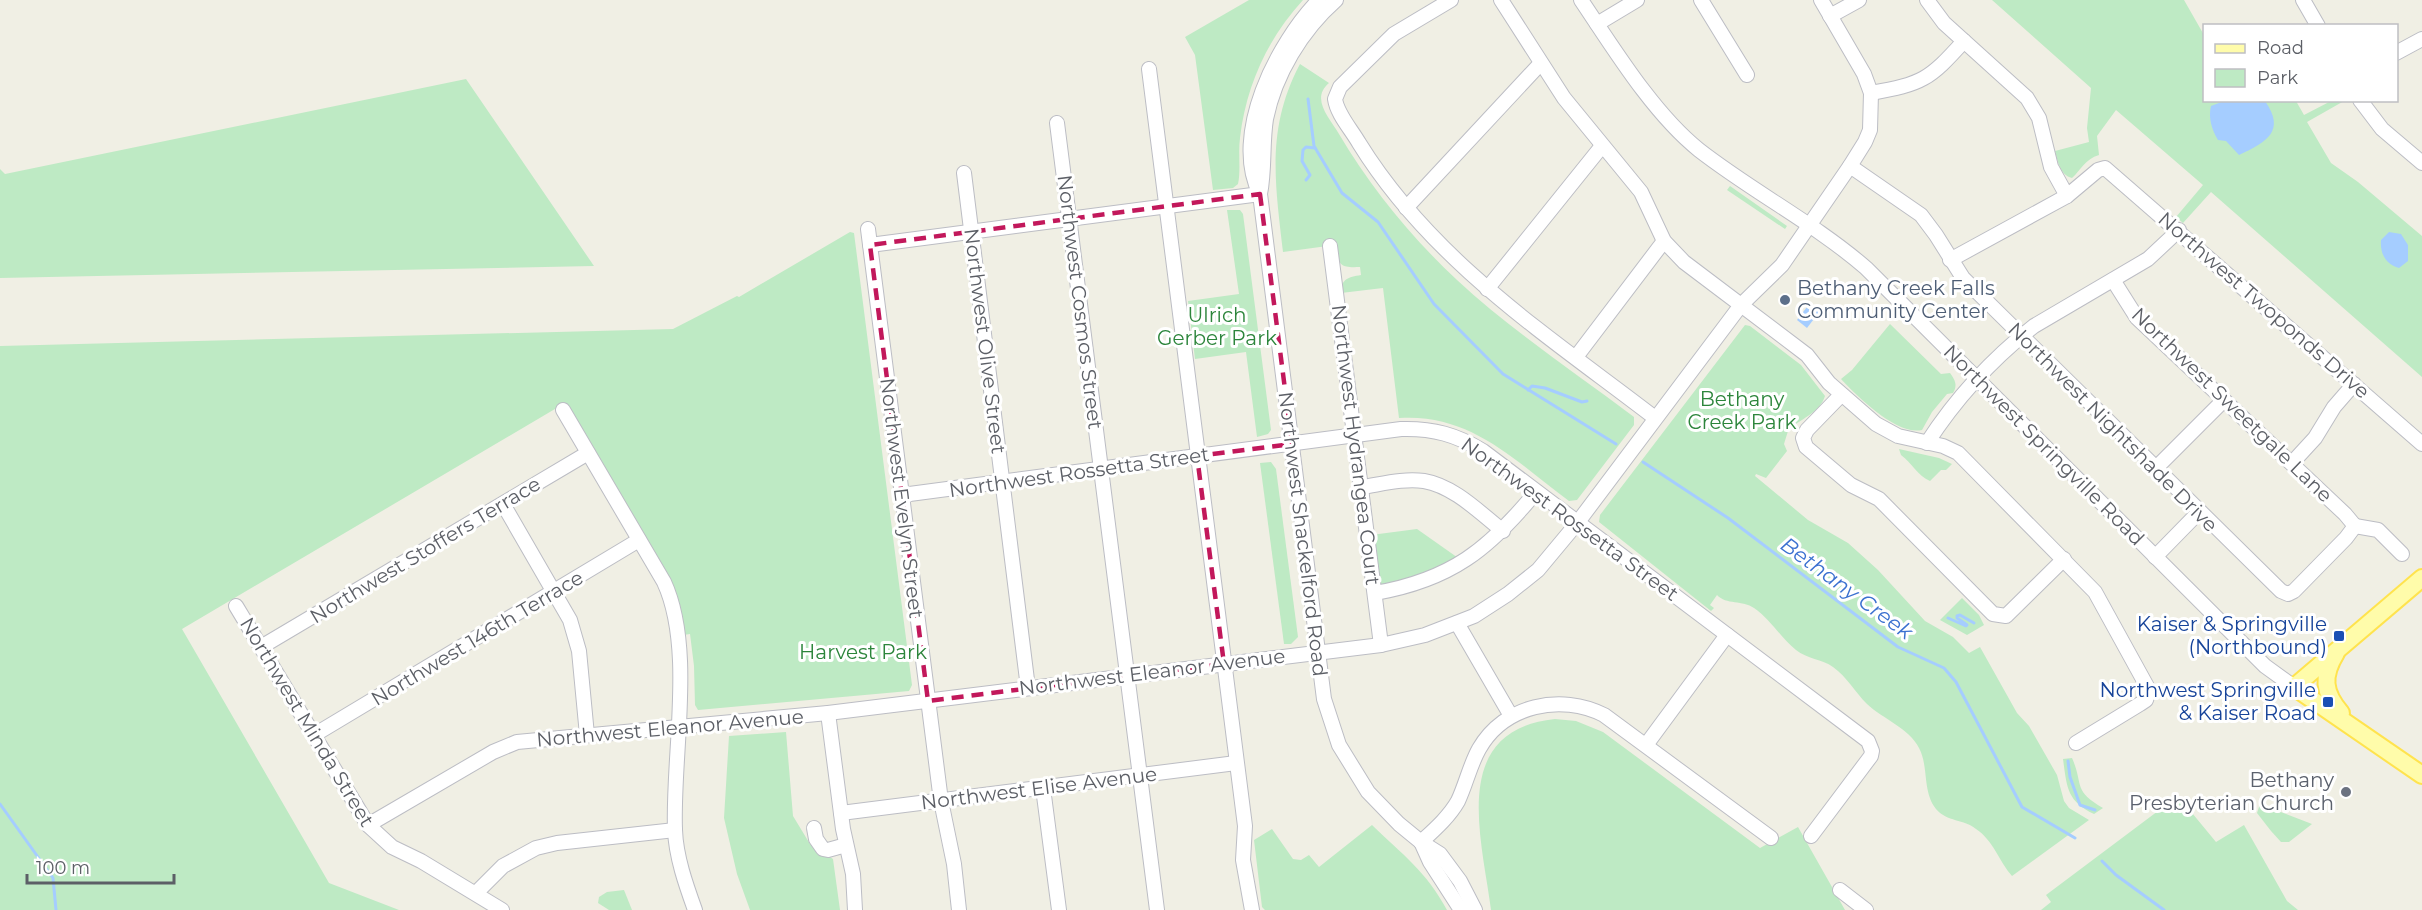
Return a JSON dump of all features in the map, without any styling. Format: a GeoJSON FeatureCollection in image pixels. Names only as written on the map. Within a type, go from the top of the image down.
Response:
{"type":"FeatureCollection","features":[{"type":"Feature","properties":{"kind":"main road"},"geometry":{"type":"LineString","coordinates":[[2294,687],[2422,578]]}},
{"type":"Feature","properties":{"kind":"main road"},"geometry":{"type":"LineString","coordinates":[[2337,650],[2331,661],[2325,687],[2328,697],[2351,725]]}},
{"type":"Feature","properties":{"kind":"main road","name":"Northwest Springville Road"},"geometry":{"type":"LineString","coordinates":[[2294,687],[2422,775]]}},
{"type":"Feature","properties":{"kind":"street","name":"Northwest Shackelford Road"},"geometry":{"type":"LineString","coordinates":[[1260,194],[1252,179],[1251,160],[1256,114],[1263,87],[1277,56],[1292,33],[1319,0]]}},
{"type":"Feature","properties":{"kind":"street","name":"Northwest Shackelford Road"},"geometry":{"type":"LineString","coordinates":[[1336,0],[1301,40],[1274,92],[1264,135],[1263,178],[1260,194],[1324,699],[1339,745],[1368,792],[1398,824],[1421,843],[1440,854],[1449,865],[1475,910]]}},
{"type":"Feature","properties":{"kind":"street"},"geometry":{"type":"LineString","coordinates":[[1451,0],[1394,34],[1340,87],[1335,95],[1339,110],[1373,166],[1442,248],[1487,289],[1654,418]]}},
{"type":"Feature","properties":{"kind":"street"},"geometry":{"type":"LineString","coordinates":[[1501,0],[1564,98],[1641,192],[1664,241],[1684,262],[1807,355],[1841,395],[1887,431],[1898,436],[1943,446],[1966,460],[2095,592],[2149,690],[2146,700],[2076,743]]}},
{"type":"Feature","properties":{"kind":"street","name":"Northwest Springville Road"},"geometry":{"type":"LineString","coordinates":[[1581,0],[1637,82],[1690,141],[1728,172],[1853,257],[1877,278],[2265,666],[2294,687]]}},
{"type":"Feature","properties":{"kind":"street"},"geometry":{"type":"LineString","coordinates":[[1597,24],[1637,0]]}},
{"type":"Feature","properties":{"kind":"street"},"geometry":{"type":"LineString","coordinates":[[1701,0],[1747,75]]}},
{"type":"Feature","properties":{"kind":"street"},"geometry":{"type":"LineString","coordinates":[[1821,0],[1864,74],[1871,93],[1899,88],[1925,78],[1940,67],[1964,41]]}},
{"type":"Feature","properties":{"kind":"street"},"geometry":{"type":"LineString","coordinates":[[1830,16],[1859,0]]}},
{"type":"Feature","properties":{"kind":"street"},"geometry":{"type":"LineString","coordinates":[[1927,0],[1939,19],[2027,98],[2039,118],[2051,166],[2067,196],[1950,260]]}},
{"type":"Feature","properties":{"kind":"street"},"geometry":{"type":"LineString","coordinates":[[2303,0],[2317,24]]}},
{"type":"Feature","properties":{"kind":"street"},"geometry":{"type":"LineString","coordinates":[[2398,52],[2422,39]]}},
{"type":"Feature","properties":{"kind":"street"},"geometry":{"type":"LineString","coordinates":[[1406,208],[1541,63]]}},
{"type":"Feature","properties":{"kind":"street"},"geometry":{"type":"LineString","coordinates":[[1149,69],[1245,826],[1243,860],[1252,910]]}},
{"type":"Feature","properties":{"kind":"street","name":"Northwest Eleanor Avenue"},"geometry":{"type":"LineString","coordinates":[[368,825],[493,752],[517,742],[828,713],[1317,651],[1381,645],[1425,635],[1457,623],[1491,606],[1538,570],[1578,522],[1741,305],[1782,265],[1865,142],[1870,130],[1871,93]]}},
{"type":"Feature","properties":{"kind":"street"},"geometry":{"type":"LineString","coordinates":[[2362,102],[2382,129],[2422,164]]}},
{"type":"Feature","properties":{"kind":"street","name":"Northwest Cosmos Street"},"geometry":{"type":"LineString","coordinates":[[1057,123],[1157,910]]}},
{"type":"Feature","properties":{"kind":"street"},"geometry":{"type":"LineString","coordinates":[[1487,289],[1602,146]]}},
{"type":"Feature","properties":{"kind":"street","name":"Northwest Nightshade Drive"},"geometry":{"type":"LineString","coordinates":[[1850,166],[1921,215],[1963,278],[2281,591],[2288,594],[2294,591],[2355,526]]}},
{"type":"Feature","properties":{"kind":"street","name":"Northwest Twoponds Drive"},"geometry":{"type":"LineString","coordinates":[[2067,196],[2098,170],[2105,168],[2179,230],[2422,444]]}},
{"type":"Feature","properties":{"kind":"street","name":"Northwest Olive Street"},"geometry":{"type":"LineString","coordinates":[[964,173],[1028,688]]}},
{"type":"Feature","properties":{"kind":"street"},"geometry":{"type":"LineString","coordinates":[[870,245],[1260,194]]}},
{"type":"Feature","properties":{"kind":"street","name":"Northwest Evelyn Street"},"geometry":{"type":"LineString","coordinates":[[867,229],[940,801],[954,864],[959,910]]}},
{"type":"Feature","properties":{"kind":"street"},"geometry":{"type":"LineString","coordinates":[[1928,442],[1953,405],[1977,378],[2021,336],[2156,254],[2179,230]]}},
{"type":"Feature","properties":{"kind":"street"},"geometry":{"type":"LineString","coordinates":[[1576,357],[1664,241]]}},
{"type":"Feature","properties":{"kind":"street","name":"Northwest Hydrangea Court"},"geometry":{"type":"LineString","coordinates":[[1330,246],[1356,435],[1381,645]]}},
{"type":"Feature","properties":{"kind":"street","name":"Northwest Sweetgale Lane"},"geometry":{"type":"LineString","coordinates":[[2113,280],[2126,304],[2137,318],[2292,463],[2355,526]]}},
{"type":"Feature","properties":{"kind":"street"},"geometry":{"type":"LineString","coordinates":[[2292,463],[2315,438],[2334,407],[2354,384]]}},
{"type":"Feature","properties":{"kind":"street"},"geometry":{"type":"LineString","coordinates":[[1841,395],[1807,430],[1803,438],[1806,447],[1851,485],[1879,499],[1993,614],[2006,616],[2064,559]]}},
{"type":"Feature","properties":{"kind":"street"},"geometry":{"type":"LineString","coordinates":[[2155,469],[2224,400]]}},
{"type":"Feature","properties":{"kind":"street"},"geometry":{"type":"LineString","coordinates":[[563,410],[664,582],[674,609],[678,647],[675,830],[679,856],[695,910]]}},
{"type":"Feature","properties":{"kind":"street","name":"Northwest Rossetta Street"},"geometry":{"type":"LineString","coordinates":[[902,495],[1401,429],[1439,431],[1454,436],[1483,451],[1858,732],[1871,745],[1871,756],[1811,836]]}},
{"type":"Feature","properties":{"kind":"street","name":"Northwest Stoffers Terrace"},"geometry":{"type":"LineString","coordinates":[[261,647],[588,453]]}},
{"type":"Feature","properties":{"kind":"street"},"geometry":{"type":"LineString","coordinates":[[1362,487],[1412,481],[1431,483],[1453,493],[1503,531]]}},
{"type":"Feature","properties":{"kind":"street"},"geometry":{"type":"LineString","coordinates":[[1376,593],[1422,582],[1452,568],[1491,542],[1536,492]]}},
{"type":"Feature","properties":{"kind":"street"},"geometry":{"type":"LineString","coordinates":[[503,504],[554,592],[576,637],[587,735]]}},
{"type":"Feature","properties":{"kind":"street"},"geometry":{"type":"LineString","coordinates":[[2155,557],[2199,512]]}},
{"type":"Feature","properties":{"kind":"street"},"geometry":{"type":"LineString","coordinates":[[2355,526],[2378,530],[2402,554]]}},
{"type":"Feature","properties":{"kind":"street","name":"Northwest 146th Terrace"},"geometry":{"type":"LineString","coordinates":[[314,735],[639,540]]}},
{"type":"Feature","properties":{"kind":"street","name":"Northwest Minda Street"},"geometry":{"type":"LineString","coordinates":[[236,606],[368,825],[392,848],[421,861],[502,910]]}},
{"type":"Feature","properties":{"kind":"street"},"geometry":{"type":"LineString","coordinates":[[1457,623],[1511,716]]}},
{"type":"Feature","properties":{"kind":"street"},"geometry":{"type":"LineString","coordinates":[[1646,745],[1727,635]]}},
{"type":"Feature","properties":{"kind":"street"},"geometry":{"type":"LineString","coordinates":[[1421,843],[1457,803],[1478,751],[1486,738],[1511,716],[1545,705],[1561,704],[1580,706],[1604,715],[1771,837]]}},
{"type":"Feature","properties":{"kind":"street"},"geometry":{"type":"LineString","coordinates":[[828,713],[846,846],[853,874],[855,910]]}},
{"type":"Feature","properties":{"kind":"street","name":"Northwest Elise Avenue"},"geometry":{"type":"LineString","coordinates":[[841,813],[1236,763]]}},
{"type":"Feature","properties":{"kind":"street"},"geometry":{"type":"LineString","coordinates":[[1043,788],[1059,910]]}},
{"type":"Feature","properties":{"kind":"street"},"geometry":{"type":"LineString","coordinates":[[814,828],[816,838],[823,849],[846,846]]}},
{"type":"Feature","properties":{"kind":"street"},"geometry":{"type":"LineString","coordinates":[[476,893],[503,866],[536,848],[557,843],[675,830]]}},
{"type":"Feature","properties":{"kind":"street","name":"Northwest Shackelford Road"},"geometry":{"type":"LineString","coordinates":[[1421,843],[1430,862],[1461,910]]}},
{"type":"Feature","properties":{"kind":"street"},"geometry":{"type":"LineString","coordinates":[[1840,890],[1866,910]]}},
{"type":"Feature","properties":{"kind":"highlighted area"},"geometry":{"type":"Polygon","coordinates":[[[1260,194],[1292,444],[1197,456],[1224,664],[928,701],[870,245],[1260,194]]]}},
{"type":"Feature","properties":{"kind":"green space"},"geometry":{"type":"Polygon","coordinates":[[[1249,0],[1303,0],[1279,30],[1253,82],[1240,138],[1238,184],[1233,188],[1213,190],[1195,55],[1185,37],[1249,0]]]}},
{"type":"Feature","properties":{"kind":"green space"},"geometry":{"type":"Polygon","coordinates":[[[1992,0],[2184,0],[2203,33],[2203,102],[2297,102],[2304,115],[2329,102],[2342,102],[2307,122],[2331,163],[2358,182],[2422,236],[2422,377],[2211,192],[2183,223],[2176,217],[2203,185],[2116,110],[2097,136],[2099,155],[2087,162],[2072,178],[2065,174],[2060,168],[2055,151],[2089,142],[2087,128],[2091,88],[1992,0]]]}},
{"type":"Feature","properties":{"kind":"green space"},"geometry":{"type":"Polygon","coordinates":[[[1300,64],[1329,83],[1321,95],[1321,102],[1327,115],[1378,193],[1424,247],[1457,280],[1499,316],[1634,417],[1634,425],[1577,500],[1569,501],[1510,456],[1470,432],[1448,423],[1425,418],[1399,418],[1383,288],[1341,293],[1342,285],[1346,280],[1361,275],[1360,267],[1348,267],[1341,264],[1335,245],[1283,252],[1276,179],[1278,133],[1289,88],[1300,64]]]}},
{"type":"Feature","properties":{"kind":"green space"},"geometry":{"type":"Polygon","coordinates":[[[466,79],[594,266],[0,278],[0,169],[5,174],[466,79]]]}},
{"type":"Feature","properties":{"kind":"green space"},"geometry":{"type":"Polygon","coordinates":[[[1730,186],[1787,226],[1785,229],[1727,190],[1730,186]]]}},
{"type":"Feature","properties":{"kind":"green space","name":"Ulrich Gerber Park"},"geometry":{"type":"Polygon","coordinates":[[[1227,210],[1240,210],[1243,214],[1271,430],[1268,434],[1257,437],[1246,352],[1195,359],[1188,301],[1239,294],[1227,210]]]}},
{"type":"Feature","properties":{"kind":"green space","name":"Harvest Park"},"geometry":{"type":"Polygon","coordinates":[[[850,232],[854,233],[912,685],[909,691],[698,710],[695,705],[690,634],[677,636],[674,613],[560,406],[182,629],[329,883],[399,910],[0,910],[0,346],[673,329],[739,297],[850,232]]]}},
{"type":"Feature","properties":{"kind":"green space"},"geometry":{"type":"Polygon","coordinates":[[[1890,324],[1941,374],[1950,373],[1955,383],[1953,393],[1947,394],[1932,412],[1922,430],[1901,427],[1890,421],[1867,404],[1841,379],[1852,370],[1890,324]]]}},
{"type":"Feature","properties":{"kind":"green space","name":"Bethany Creek Park"},"geometry":{"type":"Polygon","coordinates":[[[1745,325],[1750,326],[1801,365],[1825,396],[1819,407],[1788,431],[1784,444],[1787,451],[1766,478],[1756,474],[1755,476],[1808,520],[1848,543],[1878,570],[1925,621],[1953,637],[1969,653],[1980,647],[2017,713],[2029,726],[2057,775],[2064,801],[2069,808],[2089,820],[2012,876],[1982,834],[1971,826],[1945,816],[1936,809],[1929,795],[1922,755],[1915,741],[1867,704],[1838,671],[1829,664],[1796,650],[1766,618],[1750,606],[1725,600],[1717,595],[1710,605],[1714,608],[1711,611],[1599,522],[1600,515],[1745,325]]]}},
{"type":"Feature","properties":{"kind":"green space"},"geometry":{"type":"Polygon","coordinates":[[[1899,449],[1939,458],[1952,464],[1946,470],[1941,470],[1930,481],[1901,455],[1899,449]]]}},
{"type":"Feature","properties":{"kind":"green space"},"geometry":{"type":"Polygon","coordinates":[[[1271,462],[1276,469],[1298,637],[1291,644],[1284,644],[1260,463],[1271,462]]]}},
{"type":"Feature","properties":{"kind":"green space"},"geometry":{"type":"Polygon","coordinates":[[[1417,529],[1461,560],[1443,570],[1380,587],[1371,535],[1417,529]]]}},
{"type":"Feature","properties":{"kind":"green space"},"geometry":{"type":"Polygon","coordinates":[[[1962,598],[1979,615],[1984,625],[1967,635],[1940,620],[1962,598]]]}},
{"type":"Feature","properties":{"kind":"green space"},"geometry":{"type":"Polygon","coordinates":[[[1555,719],[1576,721],[1603,732],[1760,848],[1798,827],[1845,910],[1491,910],[1479,821],[1480,792],[1485,765],[1499,743],[1521,727],[1555,719]]]}},
{"type":"Feature","properties":{"kind":"green space"},"geometry":{"type":"Polygon","coordinates":[[[786,732],[793,816],[810,844],[833,859],[840,910],[750,910],[737,874],[724,818],[729,736],[786,732]]]}},
{"type":"Feature","properties":{"kind":"green space"},"geometry":{"type":"Polygon","coordinates":[[[2072,758],[2083,791],[2093,802],[2103,808],[2094,814],[2073,799],[2067,786],[2063,759],[2072,758]]]}},
{"type":"Feature","properties":{"kind":"green space"},"geometry":{"type":"Polygon","coordinates":[[[2178,796],[2216,842],[2244,825],[2287,901],[2298,910],[2041,910],[2051,902],[2046,895],[2178,796]]]}},
{"type":"Feature","properties":{"kind":"green space"},"geometry":{"type":"Polygon","coordinates":[[[2260,804],[2312,824],[2289,842],[2281,842],[2257,813],[2260,804]]]}},
{"type":"Feature","properties":{"kind":"green space"},"geometry":{"type":"Polygon","coordinates":[[[1372,825],[1431,884],[1447,910],[1265,910],[1262,907],[1254,840],[1272,829],[1293,859],[1301,860],[1309,855],[1319,867],[1372,825]]]}},
{"type":"Feature","properties":{"kind":"green space"},"geometry":{"type":"Polygon","coordinates":[[[624,890],[632,910],[609,910],[598,903],[599,897],[607,892],[624,890]]]}},
{"type":"Feature","properties":{"kind":"water"},"geometry":{"type":"Polygon","coordinates":[[[2221,102],[2266,102],[2274,120],[2273,128],[2265,140],[2239,155],[2226,141],[2218,140],[2211,124],[2211,106],[2221,102]]]}},
{"type":"Feature","properties":{"kind":"water"},"geometry":{"type":"Polygon","coordinates":[[[2389,232],[2401,234],[2408,245],[2408,261],[2399,268],[2387,261],[2381,249],[2381,240],[2389,232]]]}},
{"type":"Feature","properties":{"kind":"water"},"geometry":{"type":"Polygon","coordinates":[[[1810,303],[1820,311],[1807,328],[1797,320],[1810,303]]]}},
{"type":"Feature","properties":{"kind":"waterway","name":"Bethany Creek"},"geometry":{"type":"LineString","coordinates":[[1308,99],[1314,146],[1342,193],[1378,222],[1434,304],[1503,374],[1616,444]]}},
{"type":"Feature","properties":{"kind":"waterway"},"geometry":{"type":"LineString","coordinates":[[1306,180],[1310,175],[1302,161],[1303,150],[1306,147],[1315,148]]}},
{"type":"Feature","properties":{"kind":"waterway"},"geometry":{"type":"LineString","coordinates":[[1528,390],[1532,386],[1545,388],[1582,402],[1587,401]]}},
{"type":"Feature","properties":{"kind":"waterway","name":"Bethany Creek"},"geometry":{"type":"LineString","coordinates":[[1643,462],[1728,518],[1898,647],[1944,668],[1956,682],[2022,807],[2075,838]]}},
{"type":"Feature","properties":{"kind":"waterway"},"geometry":{"type":"LineString","coordinates":[[1948,618],[1966,626],[1957,618],[1960,615],[1974,623]]}},
{"type":"Feature","properties":{"kind":"waterway"},"geometry":{"type":"LineString","coordinates":[[2068,761],[2070,777],[2080,805],[2095,810]]}},
{"type":"Feature","properties":{"kind":"waterway"},"geometry":{"type":"LineString","coordinates":[[0,804],[53,878],[56,910]]}},
{"type":"Feature","properties":{"kind":"waterway","name":"Bethany Creek"},"geometry":{"type":"LineString","coordinates":[[2102,861],[2116,875],[2164,910]]}},
{"type":"Feature","properties":{"kind":"place","name":"Bethany Creek Falls Community Center"},"geometry":{"type":"Point","coordinates":[1785,300]}},
{"type":"Feature","properties":{"kind":"place","name":"Kaiser & Springville (Northbound)"},"geometry":{"type":"Point","coordinates":[2339,636]}},
{"type":"Feature","properties":{"kind":"place","name":"Northwest Springville & Kaiser Road"},"geometry":{"type":"Point","coordinates":[2328,702]}},
{"type":"Feature","properties":{"kind":"place","name":"Bethany Presbyterian Church"},"geometry":{"type":"Point","coordinates":[2346,792]}}]}
